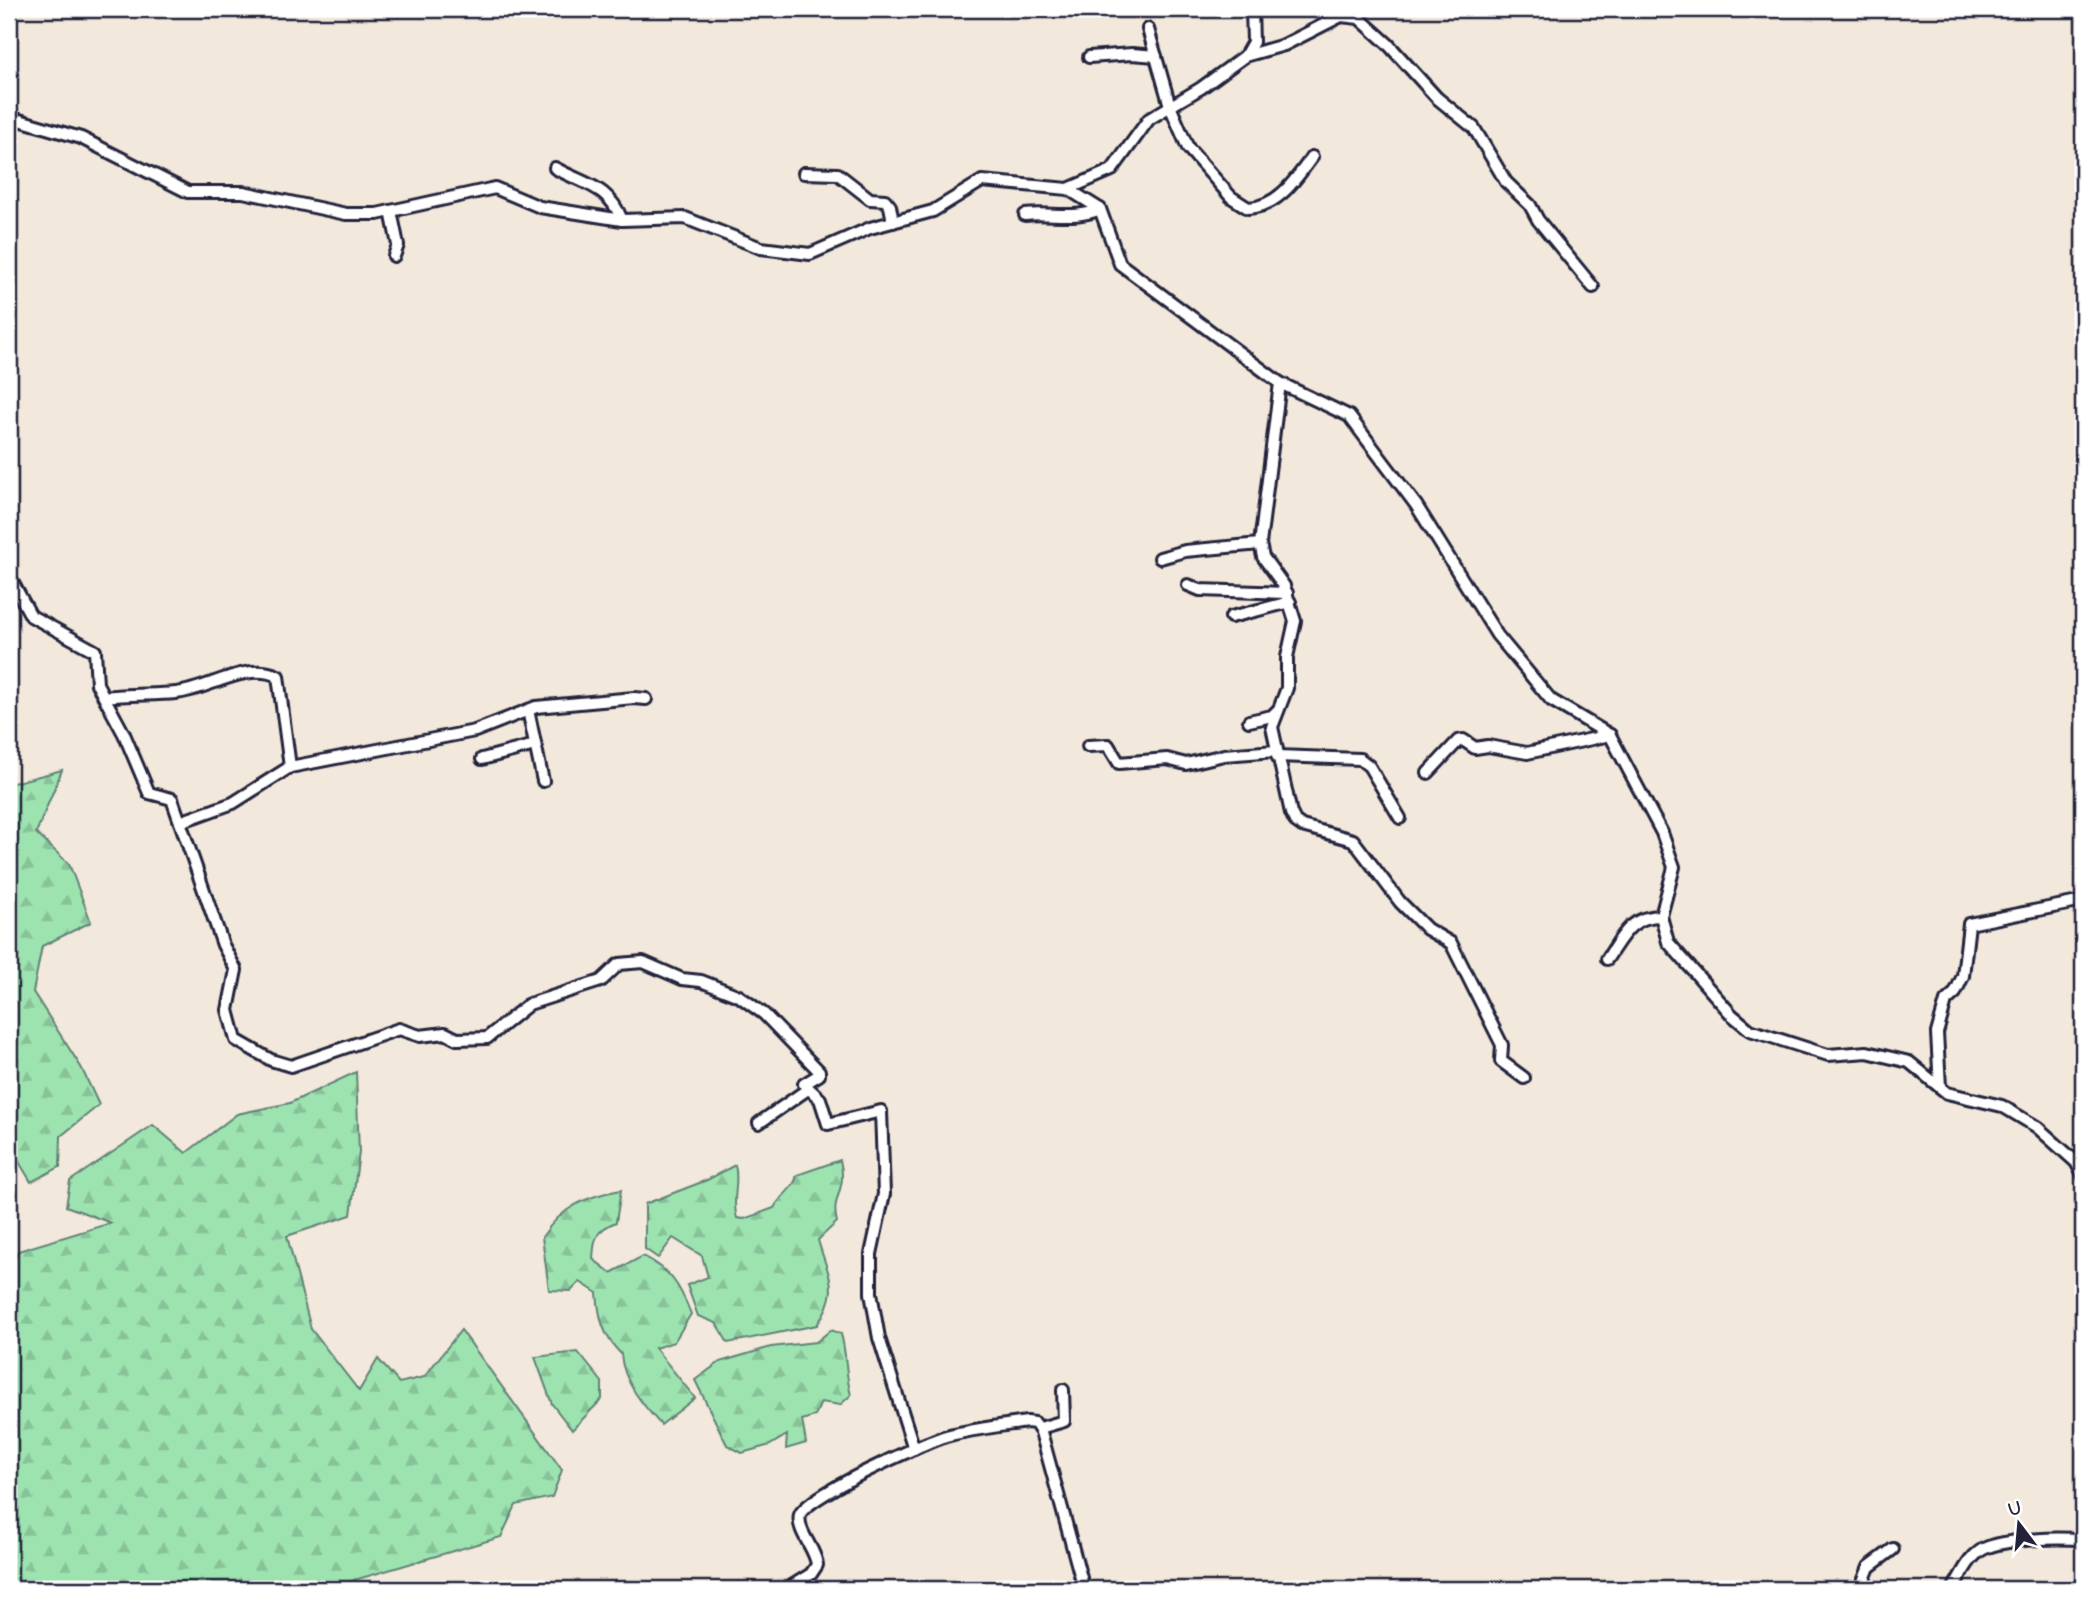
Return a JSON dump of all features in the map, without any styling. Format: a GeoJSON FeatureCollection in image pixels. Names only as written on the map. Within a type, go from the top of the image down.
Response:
{"type":"FeatureCollection","features":[{"type":"Feature","properties":{"kind":"street"},"geometry":{"type":"LineString","coordinates":[[1245,56],[1253,41],[1252,9]]}},
{"type":"Feature","properties":{"kind":"street"},"geometry":{"type":"LineString","coordinates":[[9,117],[81,138],[188,192],[243,192],[346,214],[391,211],[495,188],[540,207],[622,220],[685,218],[761,248],[810,254],[893,222],[933,211],[982,180],[1068,188],[1112,170],[1144,124],[1170,106],[1201,88],[1245,56],[1284,45],[1341,16],[1359,18],[1388,44],[1437,98],[1474,128],[1506,182],[1531,205],[1538,220],[1593,287]]}},
{"type":"Feature","properties":{"kind":"street"},"geometry":{"type":"LineString","coordinates":[[1148,29],[1170,106],[1192,154],[1231,197],[1248,208],[1262,205],[1286,191],[1312,157]]}},
{"type":"Feature","properties":{"kind":"street"},"geometry":{"type":"LineString","coordinates":[[1089,57],[1132,54],[1156,56]]}},
{"type":"Feature","properties":{"kind":"street"},"geometry":{"type":"LineString","coordinates":[[555,168],[604,191],[616,205],[622,220]]}},
{"type":"Feature","properties":{"kind":"street"},"geometry":{"type":"LineString","coordinates":[[804,173],[842,175],[870,199],[885,200],[890,206],[893,222]]}},
{"type":"Feature","properties":{"kind":"street"},"geometry":{"type":"LineString","coordinates":[[1068,188],[1100,209],[1120,264],[1280,383],[1349,416],[1416,505],[1497,635],[1551,700],[1610,734],[1662,833],[1674,867],[1661,916],[1668,942],[1732,1015],[1750,1030],[1828,1055],[1867,1052],[1909,1062],[1947,1093],[2002,1105],[2037,1127],[2080,1160],[2083,1175]]}},
{"type":"Feature","properties":{"kind":"street"},"geometry":{"type":"LineString","coordinates":[[1025,215],[1075,216],[1100,209]]}},
{"type":"Feature","properties":{"kind":"street"},"geometry":{"type":"LineString","coordinates":[[391,211],[398,245],[394,256]]}},
{"type":"Feature","properties":{"kind":"street"},"geometry":{"type":"LineString","coordinates":[[1280,383],[1260,544],[1264,557],[1277,573],[1289,597],[1295,621],[1287,657],[1287,688],[1272,727],[1295,821],[1353,840],[1400,902],[1427,929],[1451,943],[1502,1045],[1501,1061],[1524,1078]]}},
{"type":"Feature","properties":{"kind":"street"},"geometry":{"type":"LineString","coordinates":[[1160,558],[1185,551],[1260,544]]}},
{"type":"Feature","properties":{"kind":"street"},"geometry":{"type":"LineString","coordinates":[[9,576],[31,615],[95,651],[97,681],[104,697],[149,793],[170,797],[223,945],[236,970],[228,1010],[233,1036],[271,1060],[294,1066],[399,1029],[418,1036],[445,1034],[457,1039],[487,1038],[529,1004],[601,981],[619,964],[643,962],[682,979],[701,981],[739,996],[764,1014],[818,1070],[819,1075],[804,1084],[820,1099],[828,1124],[876,1111],[882,1114],[884,1194],[871,1254],[871,1293],[879,1338],[914,1448]]}},
{"type":"Feature","properties":{"kind":"street"},"geometry":{"type":"LineString","coordinates":[[1188,585],[1200,590],[1218,588],[1289,597]]}},
{"type":"Feature","properties":{"kind":"street"},"geometry":{"type":"LineString","coordinates":[[1231,617],[1289,597]]}},
{"type":"Feature","properties":{"kind":"street"},"geometry":{"type":"LineString","coordinates":[[104,697],[140,692],[177,693],[236,675],[277,674],[290,767]]}},
{"type":"Feature","properties":{"kind":"street"},"geometry":{"type":"LineString","coordinates":[[180,822],[233,803],[290,767],[475,731],[528,710],[634,698],[646,699]]}},
{"type":"Feature","properties":{"kind":"street"},"geometry":{"type":"LineString","coordinates":[[528,710],[543,781]]}},
{"type":"Feature","properties":{"kind":"street"},"geometry":{"type":"LineString","coordinates":[[1250,721],[1272,716],[1277,711]]}},
{"type":"Feature","properties":{"kind":"street"},"geometry":{"type":"LineString","coordinates":[[1427,773],[1458,741],[1463,740],[1475,748],[1488,746],[1527,753],[1610,734]]}},
{"type":"Feature","properties":{"kind":"street"},"geometry":{"type":"LineString","coordinates":[[482,759],[535,745]]}},
{"type":"Feature","properties":{"kind":"street"},"geometry":{"type":"LineString","coordinates":[[1088,746],[1108,745],[1119,764],[1167,759],[1186,764],[1224,755],[1353,757],[1365,761],[1400,818]]}},
{"type":"Feature","properties":{"kind":"street"},"geometry":{"type":"LineString","coordinates":[[1940,1087],[1936,1040],[1946,1001],[1955,993],[1955,988],[1963,976],[1969,923],[2083,901]]}},
{"type":"Feature","properties":{"kind":"street"},"geometry":{"type":"LineString","coordinates":[[1606,959],[1624,931],[1637,921],[1661,916]]}},
{"type":"Feature","properties":{"kind":"street"},"geometry":{"type":"LineString","coordinates":[[759,1123],[808,1089]]}},
{"type":"Feature","properties":{"kind":"street"},"geometry":{"type":"LineString","coordinates":[[787,1589],[811,1574],[817,1566],[799,1520],[802,1510],[857,1476],[914,1448],[952,1434],[1001,1425],[1031,1423],[1040,1428],[1064,1421],[1063,1390]]}},
{"type":"Feature","properties":{"kind":"street"},"geometry":{"type":"LineString","coordinates":[[1040,1428],[1084,1589]]}},
{"type":"Feature","properties":{"kind":"street"},"geometry":{"type":"LineString","coordinates":[[1953,1589],[1967,1563],[1987,1547],[2060,1537],[2083,1540]]}},
{"type":"Feature","properties":{"kind":"street"},"geometry":{"type":"LineString","coordinates":[[1860,1589],[1869,1567],[1892,1549]]}},
{"type":"Feature","properties":{"kind":"green space"},"geometry":{"type":"Polygon","coordinates":[[[62,770],[36,833],[69,864],[91,922],[42,946],[33,992],[81,1067],[99,1105],[61,1136],[60,1167],[31,1182],[9,1145],[9,784],[62,770]]]}},
{"type":"Feature","properties":{"kind":"green space"},"geometry":{"type":"Polygon","coordinates":[[[356,1072],[359,1152],[351,1215],[287,1236],[311,1329],[359,1391],[378,1359],[399,1383],[424,1377],[461,1330],[562,1470],[552,1497],[516,1505],[501,1537],[324,1589],[9,1589],[9,1271],[18,1251],[111,1223],[66,1206],[70,1181],[153,1125],[186,1153],[237,1114],[290,1103],[356,1072]]]}},
{"type":"Feature","properties":{"kind":"green space"},"geometry":{"type":"Polygon","coordinates":[[[840,1160],[842,1180],[835,1213],[837,1222],[818,1240],[829,1275],[831,1293],[817,1325],[728,1343],[716,1323],[698,1316],[687,1285],[708,1277],[702,1256],[673,1238],[658,1258],[645,1249],[645,1204],[707,1180],[735,1165],[735,1211],[737,1218],[744,1219],[774,1208],[797,1175],[840,1160]]]}},
{"type":"Feature","properties":{"kind":"green space"},"geometry":{"type":"Polygon","coordinates":[[[621,1190],[616,1222],[604,1228],[597,1236],[593,1259],[611,1273],[643,1256],[653,1261],[668,1273],[683,1295],[691,1314],[674,1342],[655,1348],[695,1398],[661,1425],[630,1383],[621,1354],[603,1326],[597,1293],[580,1282],[571,1291],[549,1290],[542,1237],[558,1218],[576,1204],[621,1190]]]}},
{"type":"Feature","properties":{"kind":"green space"},"geometry":{"type":"Polygon","coordinates":[[[831,1330],[841,1334],[851,1395],[840,1405],[821,1402],[815,1416],[802,1420],[806,1443],[786,1449],[787,1435],[770,1445],[742,1453],[727,1445],[695,1380],[720,1362],[771,1347],[816,1342],[831,1330]]]}},
{"type":"Feature","properties":{"kind":"green space"},"geometry":{"type":"Polygon","coordinates":[[[578,1352],[602,1382],[602,1399],[572,1430],[552,1404],[535,1357],[578,1352]]]}}]}
